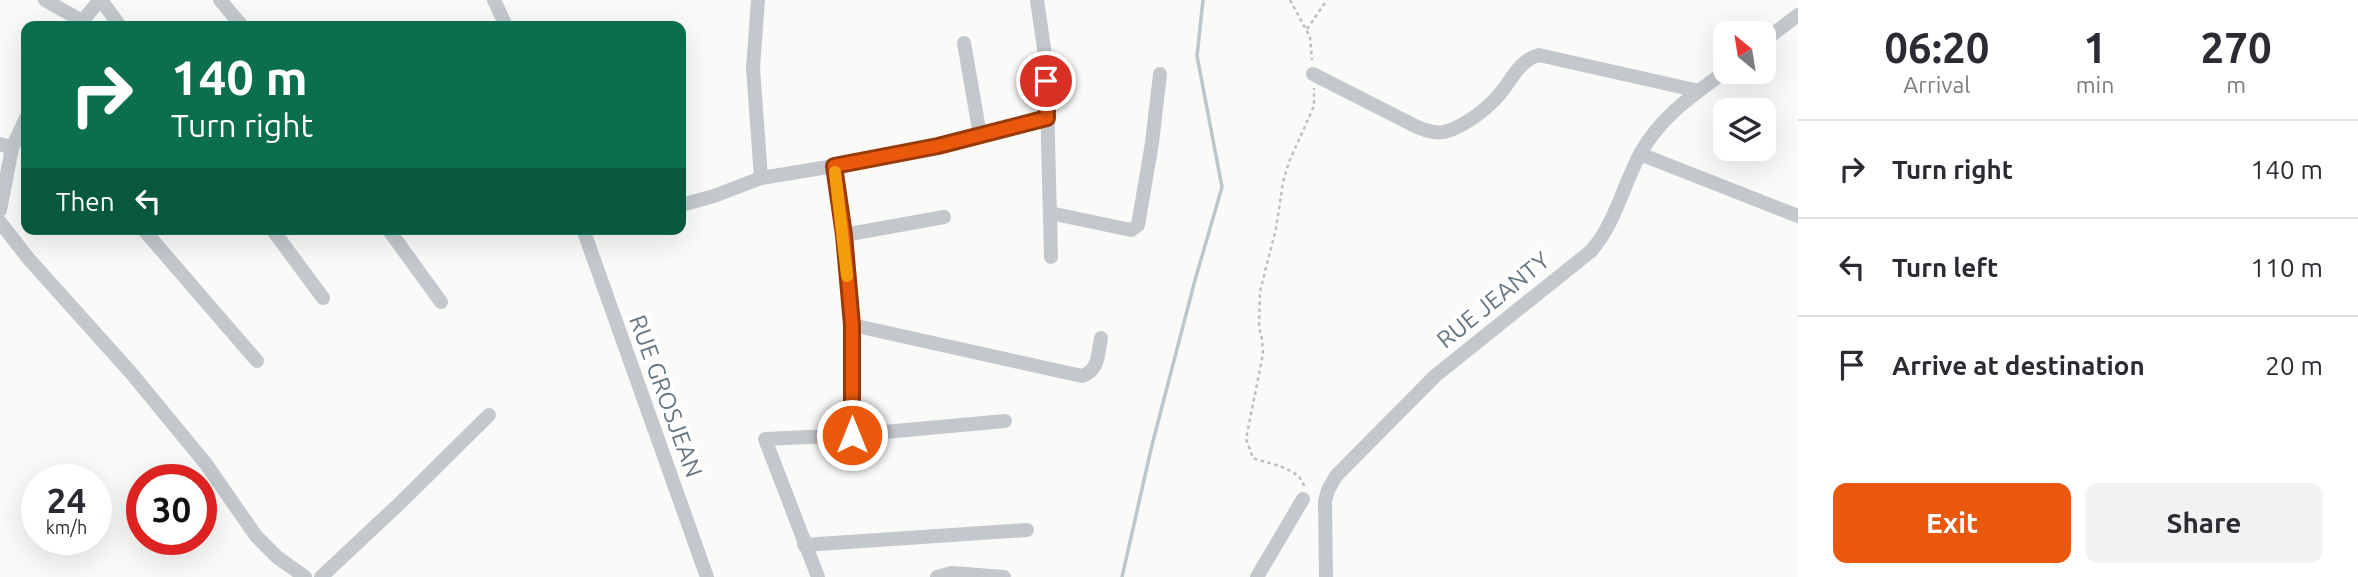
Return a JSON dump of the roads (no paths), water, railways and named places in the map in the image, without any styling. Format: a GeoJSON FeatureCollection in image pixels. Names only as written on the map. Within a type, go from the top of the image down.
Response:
{"type":"FeatureCollection","features":[{"type":"Feature","properties":{"kind":"street"},"geometry":{"type":"LineString","coordinates":[[45,0],[76,21]]}},
{"type":"Feature","properties":{"kind":"street"},"geometry":{"type":"LineString","coordinates":[[82,21],[100,0],[116,21]]}},
{"type":"Feature","properties":{"kind":"street"},"geometry":{"type":"LineString","coordinates":[[220,0],[238,21]]}},
{"type":"Feature","properties":{"kind":"street"},"geometry":{"type":"LineString","coordinates":[[494,0],[504,21]]}},
{"type":"Feature","properties":{"kind":"street"},"geometry":{"type":"LineString","coordinates":[[758,0],[753,68],[761,178]]}},
{"type":"Feature","properties":{"kind":"street"},"geometry":{"type":"LineString","coordinates":[[1037,0],[1046,62],[1051,257]]}},
{"type":"Feature","properties":{"kind":"street"},"geometry":{"type":"LineString","coordinates":[[1776,32],[1798,15]]}},
{"type":"Feature","properties":{"kind":"street"},"geometry":{"type":"LineString","coordinates":[[964,43],[980,135]]}},
{"type":"Feature","properties":{"kind":"street"},"geometry":{"type":"LineString","coordinates":[[1313,74],[1433,133],[1444,132],[1475,115],[1496,98],[1525,60],[1539,55],[1699,91]]}},
{"type":"Feature","properties":{"kind":"street"},"geometry":{"type":"LineString","coordinates":[[1050,213],[1131,230],[1138,225],[1160,74]]}},
{"type":"Feature","properties":{"kind":"street","name":"RUE JEANTY"},"geometry":{"type":"LineString","coordinates":[[1326,577],[1325,501],[1336,476],[1435,376],[1591,251],[1604,237],[1640,154],[1658,125],[1713,81]]}},
{"type":"Feature","properties":{"kind":"street"},"geometry":{"type":"LineString","coordinates":[[686,204],[761,178],[938,146],[1047,118]]}},
{"type":"Feature","properties":{"kind":"street"},"geometry":{"type":"LineString","coordinates":[[0,210],[6,146],[21,125]]}},
{"type":"Feature","properties":{"kind":"street"},"geometry":{"type":"LineString","coordinates":[[1640,154],[1798,216]]}},
{"type":"Feature","properties":{"kind":"street"},"geometry":{"type":"LineString","coordinates":[[834,166],[844,235],[852,325],[852,435]]}},
{"type":"Feature","properties":{"kind":"street"},"geometry":{"type":"LineString","coordinates":[[844,235],[944,217]]}},
{"type":"Feature","properties":{"kind":"street"},"geometry":{"type":"LineString","coordinates":[[0,222],[28,258],[132,374],[205,464],[256,536],[277,557],[305,577]]}},
{"type":"Feature","properties":{"kind":"street"},"geometry":{"type":"LineString","coordinates":[[148,235],[257,361]]}},
{"type":"Feature","properties":{"kind":"street"},"geometry":{"type":"LineString","coordinates":[[276,235],[323,298]]}},
{"type":"Feature","properties":{"kind":"street"},"geometry":{"type":"LineString","coordinates":[[392,235],[442,302]]}},
{"type":"Feature","properties":{"kind":"street","name":"RUE GROSJEAN"},"geometry":{"type":"LineString","coordinates":[[585,235],[707,577]]}},
{"type":"Feature","properties":{"kind":"street"},"geometry":{"type":"LineString","coordinates":[[852,325],[1082,376],[1088,374],[1096,365],[1101,338]]}},
{"type":"Feature","properties":{"kind":"street"},"geometry":{"type":"LineString","coordinates":[[321,577],[400,504],[489,415]]}},
{"type":"Feature","properties":{"kind":"street"},"geometry":{"type":"LineString","coordinates":[[818,577],[765,439],[852,435],[1005,421]]}},
{"type":"Feature","properties":{"kind":"street"},"geometry":{"type":"LineString","coordinates":[[1257,577],[1303,499]]}},
{"type":"Feature","properties":{"kind":"street"},"geometry":{"type":"LineString","coordinates":[[804,545],[1027,530]]}},
{"type":"Feature","properties":{"kind":"street"},"geometry":{"type":"LineString","coordinates":[[937,577],[952,573],[1004,577]]}},
{"type":"Feature","properties":{"kind":"waterway"},"geometry":{"type":"LineString","coordinates":[[1122,577],[1152,445],[1222,187],[1197,56],[1203,0]]}}]}
